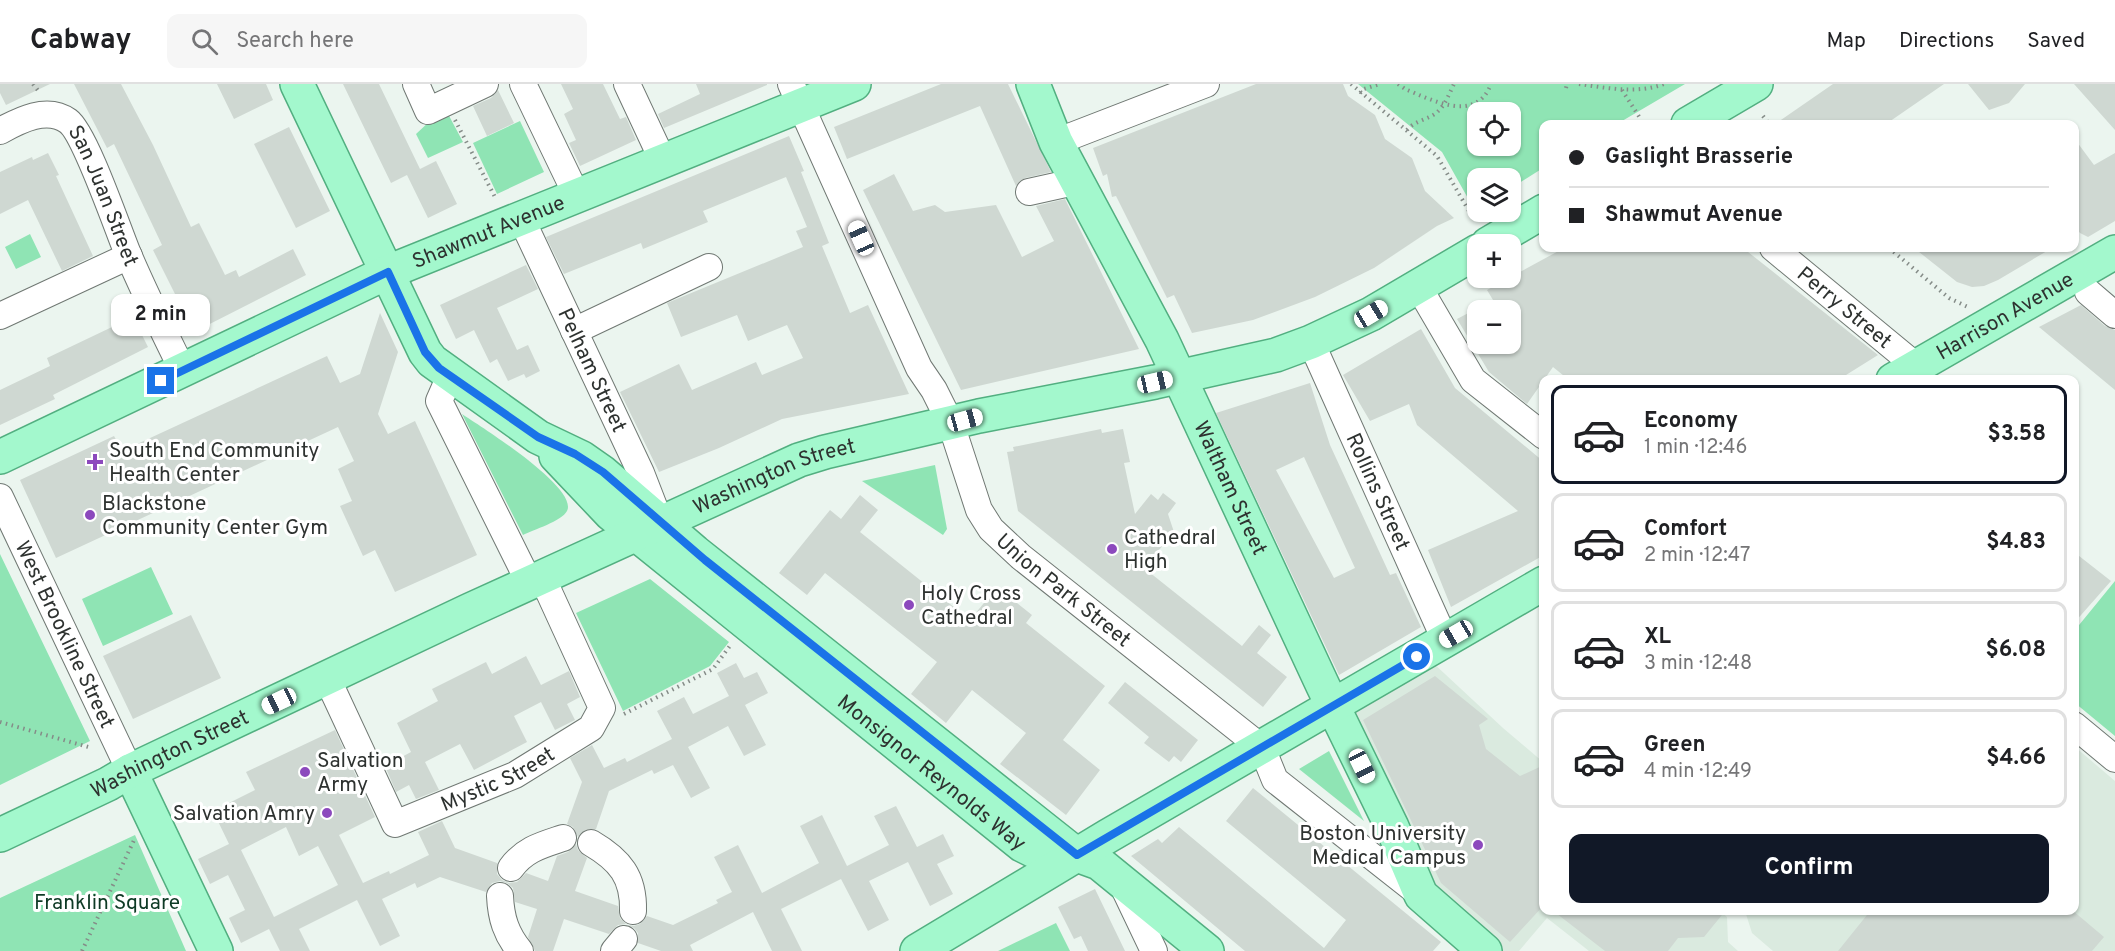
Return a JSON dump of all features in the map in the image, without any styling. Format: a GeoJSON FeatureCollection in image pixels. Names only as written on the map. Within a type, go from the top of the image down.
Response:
{"type":"FeatureCollection","features":[{"type":"Feature","properties":{"kind":"main road","name":"Monsignor Reynolds Way"},"geometry":{"type":"LineString","coordinates":[[297,84],[425,352],[435,364],[538,437],[590,463],[648,528],[1077,855],[1099,863],[1119,878],[1208,951]]}},
{"type":"Feature","properties":{"kind":"main road","name":"Shawmut Avenue"},"geometry":{"type":"LineString","coordinates":[[0,457],[388,272],[508,208],[577,196],[663,161],[796,95],[854,84]]}},
{"type":"Feature","properties":{"kind":"main road","name":"Waltham Street"},"geometry":{"type":"LineString","coordinates":[[1033,84],[1056,142],[1162,340],[1332,706],[1392,827],[1421,896]]}},
{"type":"Feature","properties":{"kind":"main road"},"geometry":{"type":"LineString","coordinates":[[1695,120],[1756,84]]}},
{"type":"Feature","properties":{"kind":"main road"},"geometry":{"type":"LineString","coordinates":[[1480,231],[1539,213]]}},
{"type":"Feature","properties":{"kind":"main road","name":"Harrison Avenue"},"geometry":{"type":"LineString","coordinates":[[1905,373],[2115,252]]}},
{"type":"Feature","properties":{"kind":"main road","name":"Washington Street"},"geometry":{"type":"LineString","coordinates":[[0,835],[108,784],[130,771],[536,580],[808,457],[979,416],[1179,377],[1276,355],[1311,342],[1371,314],[1467,258]]}},
{"type":"Feature","properties":{"kind":"main road"},"geometry":{"type":"LineString","coordinates":[[924,949],[1077,855],[1539,586]]}},
{"type":"Feature","properties":{"kind":"main road"},"geometry":{"type":"LineString","coordinates":[[130,771],[216,951]]}},
{"type":"Feature","properties":{"kind":"main road","name":"Union Park Street"},"geometry":{"type":"LineString","coordinates":[[1421,896],[1485,951]]}},
{"type":"Feature","properties":{"kind":"street"},"geometry":{"type":"LineString","coordinates":[[416,84],[428,111],[485,84]]}},
{"type":"Feature","properties":{"kind":"street"},"geometry":{"type":"LineString","coordinates":[[523,84],[577,196]]}},
{"type":"Feature","properties":{"kind":"street"},"geometry":{"type":"LineString","coordinates":[[627,84],[663,161]]}},
{"type":"Feature","properties":{"kind":"street"},"geometry":{"type":"LineString","coordinates":[[1056,142],[1206,84]]}},
{"type":"Feature","properties":{"kind":"street","name":"Union Park Street"},"geometry":{"type":"LineString","coordinates":[[796,95],[919,368],[934,390],[951,424],[979,510],[991,529],[1021,557],[1262,748],[1275,780],[1421,896]]}},
{"type":"Feature","properties":{"kind":"street","name":"San Juan Street"},"geometry":{"type":"LineString","coordinates":[[0,131],[34,116],[56,115],[70,122],[83,143],[129,256],[183,371]]}},
{"type":"Feature","properties":{"kind":"street"},"geometry":{"type":"LineString","coordinates":[[1029,192],[1065,184]]}},
{"type":"Feature","properties":{"kind":"street","name":"Pelham Street"},"geometry":{"type":"LineString","coordinates":[[508,208],[574,331],[641,473],[648,528]]}},
{"type":"Feature","properties":{"kind":"street","name":"Perry Street"},"geometry":{"type":"LineString","coordinates":[[1777,252],[1905,373]]}},
{"type":"Feature","properties":{"kind":"street"},"geometry":{"type":"LineString","coordinates":[[0,316],[129,256]]}},
{"type":"Feature","properties":{"kind":"street"},"geometry":{"type":"LineString","coordinates":[[574,331],[709,267]]}},
{"type":"Feature","properties":{"kind":"street"},"geometry":{"type":"LineString","coordinates":[[1419,286],[1473,380],[1539,432]]}},
{"type":"Feature","properties":{"kind":"street"},"geometry":{"type":"LineString","coordinates":[[2088,292],[2115,315]]}},
{"type":"Feature","properties":{"kind":"street","name":"Rollins Street"},"geometry":{"type":"LineString","coordinates":[[1311,342],[1445,640]]}},
{"type":"Feature","properties":{"kind":"street"},"geometry":{"type":"LineString","coordinates":[[450,375],[439,402],[536,580]]}},
{"type":"Feature","properties":{"kind":"street","name":"West Brookline Street"},"geometry":{"type":"LineString","coordinates":[[0,497],[130,771]]}},
{"type":"Feature","properties":{"kind":"street","name":"Mystic Street"},"geometry":{"type":"LineString","coordinates":[[327,678],[395,824],[515,775],[591,728],[602,708],[536,580]]}},
{"type":"Feature","properties":{"kind":"street"},"geometry":{"type":"LineString","coordinates":[[2079,730],[2115,759]]}},
{"type":"Feature","properties":{"kind":"street"},"geometry":{"type":"LineString","coordinates":[[511,868],[534,847],[563,837]]}},
{"type":"Feature","properties":{"kind":"street"},"geometry":{"type":"LineString","coordinates":[[591,843],[608,853],[620,865],[630,886],[633,911]]}},
{"type":"Feature","properties":{"kind":"street"},"geometry":{"type":"LineString","coordinates":[[1119,878],[1154,951]]}},
{"type":"Feature","properties":{"kind":"street"},"geometry":{"type":"LineString","coordinates":[[500,897],[506,932],[520,951]]}},
{"type":"Feature","properties":{"kind":"path"},"geometry":{"type":"LineString","coordinates":[[1351,84],[1437,156],[1480,231]]}},
{"type":"Feature","properties":{"kind":"path"},"geometry":{"type":"LineString","coordinates":[[1360,93],[1364,89],[1380,84]]}},
{"type":"Feature","properties":{"kind":"path"},"geometry":{"type":"LineString","coordinates":[[1398,84],[1444,105],[1462,106],[1478,101],[1485,95],[1491,84]]}},
{"type":"Feature","properties":{"kind":"path"},"geometry":{"type":"LineString","coordinates":[[1407,130],[1410,126],[1436,113],[1444,105],[1454,84]]}},
{"type":"Feature","properties":{"kind":"path"},"geometry":{"type":"LineString","coordinates":[[1579,84],[1621,89],[1657,87],[1664,84]]}},
{"type":"Feature","properties":{"kind":"path"},"geometry":{"type":"LineString","coordinates":[[1621,89],[1640,118]]}},
{"type":"Feature","properties":{"kind":"path"},"geometry":{"type":"LineString","coordinates":[[1763,116],[1766,120]]}},
{"type":"Feature","properties":{"kind":"path"},"geometry":{"type":"LineString","coordinates":[[454,119],[508,208]]}},
{"type":"Feature","properties":{"kind":"path"},"geometry":{"type":"LineString","coordinates":[[1894,252],[1949,298],[1973,310]]}},
{"type":"Feature","properties":{"kind":"path"},"geometry":{"type":"LineString","coordinates":[[624,714],[713,669],[734,641]]}},
{"type":"Feature","properties":{"kind":"path"},"geometry":{"type":"LineString","coordinates":[[0,722],[92,748]]}},
{"type":"Feature","properties":{"kind":"path"},"geometry":{"type":"LineString","coordinates":[[82,951],[139,829]]}},
{"type":"Feature","properties":{"kind":"shaded area","name":"Boston University Medical Campus"},"geometry":{"type":"Polygon","coordinates":[[[1431,661],[1539,759],[1539,915],[1725,915],[1727,917],[1728,942],[1738,951],[1589,951],[1547,918],[1519,951],[1499,951],[1444,903],[1382,786],[1349,709],[1431,661]]]}},
{"type":"Feature","properties":{"kind":"shaded area"},"geometry":{"type":"Polygon","coordinates":[[[2079,750],[2115,781],[2115,951],[1773,951],[1752,933],[1746,915],[2079,915],[2079,750]]]}},
{"type":"Feature","properties":{"kind":"green space"},"geometry":{"type":"Polygon","coordinates":[[[1358,84],[1685,84],[1624,120],[1539,120],[1539,170],[1521,182],[1521,168],[1467,168],[1467,197],[1442,152],[1358,84]]]}},
{"type":"Feature","properties":{"kind":"green space"},"geometry":{"type":"Polygon","coordinates":[[[447,112],[463,142],[428,158],[416,134],[430,121],[447,112]]]}},
{"type":"Feature","properties":{"kind":"green space"},"geometry":{"type":"Polygon","coordinates":[[[520,121],[544,172],[497,194],[473,143],[520,121]]]}},
{"type":"Feature","properties":{"kind":"green space"},"geometry":{"type":"Polygon","coordinates":[[[30,234],[41,257],[16,269],[5,247],[30,234]]]}},
{"type":"Feature","properties":{"kind":"green space"},"geometry":{"type":"Polygon","coordinates":[[[462,414],[544,473],[567,501],[567,511],[564,515],[554,522],[523,535],[462,414]]]}},
{"type":"Feature","properties":{"kind":"green space"},"geometry":{"type":"Polygon","coordinates":[[[935,465],[947,529],[943,535],[862,481],[935,465]]]}},
{"type":"Feature","properties":{"kind":"green space"},"geometry":{"type":"Polygon","coordinates":[[[0,554],[90,741],[0,785],[0,554]]]}},
{"type":"Feature","properties":{"kind":"green space"},"geometry":{"type":"Polygon","coordinates":[[[151,567],[173,614],[103,646],[82,599],[151,567]]]}},
{"type":"Feature","properties":{"kind":"green space"},"geometry":{"type":"Polygon","coordinates":[[[650,579],[729,642],[710,666],[623,711],[576,613],[650,579]]]}},
{"type":"Feature","properties":{"kind":"green space"},"geometry":{"type":"Polygon","coordinates":[[[2115,581],[2115,736],[2079,706],[2079,625],[2115,581]]]}},
{"type":"Feature","properties":{"kind":"green space"},"geometry":{"type":"Polygon","coordinates":[[[1329,751],[1364,821],[1299,769],[1329,751]]]}},
{"type":"Feature","properties":{"kind":"green space","name":"Franklin Square"},"geometry":{"type":"Polygon","coordinates":[[[135,835],[186,951],[0,951],[0,898],[135,835]]]}},
{"type":"Feature","properties":{"kind":"green space"},"geometry":{"type":"Polygon","coordinates":[[[1056,923],[1070,951],[998,951],[1056,923]]]}},
{"type":"Feature","properties":{"kind":"building"},"geometry":{"type":"Polygon","coordinates":[[[0,84],[50,84],[6,105],[0,93],[0,84]]]}},
{"type":"Feature","properties":{"kind":"building"},"geometry":{"type":"Polygon","coordinates":[[[74,84],[121,84],[153,145],[191,227],[199,223],[225,275],[236,270],[239,277],[293,249],[306,275],[194,332],[153,250],[162,245],[114,144],[107,148],[74,84]]]}},
{"type":"Feature","properties":{"kind":"building"},"geometry":{"type":"Polygon","coordinates":[[[217,84],[266,84],[273,100],[234,119],[217,84]]]}},
{"type":"Feature","properties":{"kind":"building"},"geometry":{"type":"Polygon","coordinates":[[[343,84],[379,84],[420,169],[436,161],[457,204],[428,218],[407,175],[391,183],[343,84]]]}},
{"type":"Feature","properties":{"kind":"building"},"geometry":{"type":"Polygon","coordinates":[[[561,84],[603,84],[620,119],[626,117],[636,140],[580,166],[569,143],[576,140],[564,114],[573,109],[561,84]]]}},
{"type":"Feature","properties":{"kind":"building"},"geometry":{"type":"Polygon","coordinates":[[[696,84],[767,85],[664,128],[658,114],[700,94],[696,84]]]}},
{"type":"Feature","properties":{"kind":"building"},"geometry":{"type":"Polygon","coordinates":[[[941,84],[1008,84],[1051,172],[1025,178],[1016,186],[980,106],[847,159],[834,127],[941,84]]]}},
{"type":"Feature","properties":{"kind":"building"},"geometry":{"type":"Polygon","coordinates":[[[1256,84],[1343,84],[1348,96],[1375,115],[1385,139],[1412,158],[1425,191],[1454,218],[1437,226],[1374,268],[1315,297],[1253,320],[1192,333],[1174,295],[1167,298],[1116,196],[1112,197],[1107,174],[1103,176],[1093,148],[1256,84]]]}},
{"type":"Feature","properties":{"kind":"building"},"geometry":{"type":"Polygon","coordinates":[[[1833,84],[1944,84],[1892,120],[1781,120],[1833,84]]]}},
{"type":"Feature","properties":{"kind":"building"},"geometry":{"type":"Polygon","coordinates":[[[1968,84],[2025,84],[2009,103],[1989,110],[1968,84]]]}},
{"type":"Feature","properties":{"kind":"building"},"geometry":{"type":"Polygon","coordinates":[[[2074,84],[2115,84],[2115,130],[2074,84]]]}},
{"type":"Feature","properties":{"kind":"building"},"geometry":{"type":"Polygon","coordinates":[[[498,90],[514,123],[487,136],[473,106],[491,98],[498,90]]]}},
{"type":"Feature","properties":{"kind":"building"},"geometry":{"type":"Polygon","coordinates":[[[289,127],[330,211],[296,228],[254,144],[289,127]]]}},
{"type":"Feature","properties":{"kind":"building"},"geometry":{"type":"Polygon","coordinates":[[[789,136],[829,243],[822,246],[850,313],[868,305],[909,394],[782,419],[659,472],[620,392],[679,364],[692,390],[756,362],[762,375],[803,358],[787,325],[748,341],[737,315],[681,337],[667,303],[803,247],[796,231],[807,227],[786,177],[703,211],[708,222],[643,249],[641,243],[564,274],[546,237],[789,136]]]}},
{"type":"Feature","properties":{"kind":"building"},"geometry":{"type":"Polygon","coordinates":[[[2079,145],[2094,165],[2115,153],[2115,221],[2088,237],[2080,233],[2079,145]]]}},
{"type":"Feature","properties":{"kind":"building"},"geometry":{"type":"Polygon","coordinates":[[[48,153],[59,175],[56,176],[93,256],[62,271],[28,200],[0,214],[0,172],[32,157],[33,160],[48,153]]]}},
{"type":"Feature","properties":{"kind":"building"},"geometry":{"type":"Polygon","coordinates":[[[894,174],[913,211],[935,205],[945,212],[996,205],[1022,257],[1054,241],[1036,206],[1065,199],[1139,349],[961,390],[863,190],[894,174]]]}},
{"type":"Feature","properties":{"kind":"building"},"geometry":{"type":"Polygon","coordinates":[[[1557,252],[1748,252],[1878,355],[1846,375],[1563,375],[1553,367],[1547,375],[1539,375],[1539,387],[1527,404],[1489,372],[1478,354],[1521,354],[1521,300],[1493,300],[1487,290],[1521,288],[1521,271],[1557,252]]]}},
{"type":"Feature","properties":{"kind":"building"},"geometry":{"type":"Polygon","coordinates":[[[1919,252],[2045,252],[1984,286],[1972,287],[1957,282],[1919,252]]]}},
{"type":"Feature","properties":{"kind":"building"},"geometry":{"type":"Polygon","coordinates":[[[526,265],[538,289],[497,308],[517,350],[528,345],[540,371],[526,378],[524,374],[508,381],[497,359],[490,363],[474,330],[456,339],[440,305],[526,265]]]}},
{"type":"Feature","properties":{"kind":"building"},"geometry":{"type":"Polygon","coordinates":[[[2081,305],[2105,326],[2115,330],[2115,390],[2039,327],[2081,305]]]}},
{"type":"Feature","properties":{"kind":"building"},"geometry":{"type":"Polygon","coordinates":[[[380,313],[398,352],[378,414],[388,434],[415,421],[477,555],[395,592],[375,550],[363,556],[340,506],[352,501],[338,469],[354,461],[338,427],[56,558],[20,480],[114,436],[122,451],[327,356],[340,383],[360,374],[380,313]]]}},
{"type":"Feature","properties":{"kind":"building"},"geometry":{"type":"Polygon","coordinates":[[[1467,314],[1467,336],[1457,319],[1467,314]]]}},
{"type":"Feature","properties":{"kind":"building"},"geometry":{"type":"Polygon","coordinates":[[[133,317],[148,347],[53,395],[55,399],[0,425],[0,390],[50,366],[47,358],[133,317]]]}},
{"type":"Feature","properties":{"kind":"building"},"geometry":{"type":"Polygon","coordinates":[[[1421,329],[1455,388],[1539,458],[1539,558],[1451,607],[1428,550],[1518,511],[1417,425],[1409,404],[1370,421],[1343,375],[1421,329]]]}},
{"type":"Feature","properties":{"kind":"building"},"geometry":{"type":"Polygon","coordinates":[[[1310,383],[1330,445],[1390,575],[1396,573],[1421,627],[1339,675],[1216,413],[1310,383]],[[1304,457],[1276,470],[1334,578],[1355,568],[1304,457]]]}},
{"type":"Feature","properties":{"kind":"building"},"geometry":{"type":"Polygon","coordinates":[[[1101,429],[1102,433],[1123,429],[1130,462],[1124,463],[1135,514],[1151,494],[1158,500],[1163,493],[1176,503],[1168,514],[1174,532],[1144,568],[1242,646],[1259,625],[1271,635],[1257,653],[1287,677],[1263,707],[1018,511],[1007,452],[1014,451],[1013,447],[1101,429]]]}},
{"type":"Feature","properties":{"kind":"building","name":"Holy Cross Cathedral"},"geometry":{"type":"Polygon","coordinates":[[[860,495],[878,510],[860,532],[970,620],[997,587],[1032,615],[1026,623],[1105,686],[1063,740],[1100,770],[1066,815],[1000,764],[1026,733],[972,690],[946,723],[911,694],[937,662],[825,573],[807,595],[779,573],[830,510],[841,519],[860,495]]]}},
{"type":"Feature","properties":{"kind":"building"},"geometry":{"type":"Polygon","coordinates":[[[2079,556],[2111,581],[2079,617],[2079,556]]]}},
{"type":"Feature","properties":{"kind":"building"},"geometry":{"type":"Polygon","coordinates":[[[191,615],[221,678],[133,719],[103,656],[191,615]]]}},
{"type":"Feature","properties":{"kind":"building"},"geometry":{"type":"Polygon","coordinates":[[[526,656],[541,685],[569,671],[580,697],[567,704],[575,720],[555,730],[541,702],[514,716],[527,742],[474,770],[460,744],[425,762],[439,790],[416,799],[409,785],[396,792],[385,766],[411,752],[397,723],[438,701],[432,689],[486,662],[492,674],[526,656]]]}},
{"type":"Feature","properties":{"kind":"building"},"geometry":{"type":"Polygon","coordinates":[[[736,663],[744,678],[757,672],[768,693],[745,705],[766,745],[744,756],[728,726],[688,747],[710,788],[691,798],[673,765],[654,774],[652,770],[609,791],[596,829],[585,830],[578,837],[573,827],[567,824],[582,782],[570,758],[592,745],[604,768],[625,758],[627,762],[672,739],[657,711],[684,697],[693,714],[729,696],[717,673],[736,663]]]}},
{"type":"Feature","properties":{"kind":"building","name":"Boston University Medical Campus"},"geometry":{"type":"Polygon","coordinates":[[[1435,676],[1488,719],[1479,725],[1486,749],[1520,776],[1539,767],[1539,910],[1510,942],[1441,883],[1363,720],[1435,676]]]}},
{"type":"Feature","properties":{"kind":"building"},"geometry":{"type":"Polygon","coordinates":[[[1125,682],[1198,740],[1181,762],[1174,756],[1169,762],[1144,743],[1149,737],[1108,703],[1125,682]]]}},
{"type":"Feature","properties":{"kind":"building"},"geometry":{"type":"Polygon","coordinates":[[[335,730],[375,817],[339,835],[363,883],[389,871],[390,874],[429,855],[418,832],[442,821],[455,848],[497,863],[497,874],[509,883],[517,882],[526,873],[548,881],[557,856],[568,852],[576,844],[578,850],[587,858],[575,891],[618,906],[620,918],[626,924],[618,925],[609,934],[564,919],[553,951],[535,951],[528,937],[537,909],[515,902],[513,888],[507,883],[500,881],[492,883],[486,892],[440,877],[417,888],[415,883],[382,899],[400,936],[380,946],[357,900],[299,929],[310,951],[280,951],[269,929],[241,943],[229,918],[245,910],[228,875],[210,884],[198,859],[229,844],[213,811],[255,790],[246,772],[335,730]],[[286,827],[241,850],[274,917],[338,885],[318,846],[299,856],[286,827]]]}},
{"type":"Feature","properties":{"kind":"building"},"geometry":{"type":"Polygon","coordinates":[[[1253,788],[1441,942],[1433,951],[1245,951],[1131,856],[1158,839],[1162,843],[1179,827],[1324,948],[1346,920],[1226,821],[1253,788]]]}},
{"type":"Feature","properties":{"kind":"building"},"geometry":{"type":"Polygon","coordinates":[[[896,806],[917,847],[943,834],[954,856],[937,864],[953,894],[930,906],[908,862],[869,881],[889,920],[868,931],[841,879],[781,909],[802,951],[772,951],[753,912],[690,945],[693,951],[661,951],[638,943],[638,933],[628,925],[640,924],[647,916],[673,925],[718,903],[716,900],[732,892],[714,857],[738,845],[762,893],[819,863],[800,826],[822,815],[847,866],[889,845],[874,816],[896,806]]]}},
{"type":"Feature","properties":{"kind":"building"},"geometry":{"type":"Polygon","coordinates":[[[1095,889],[1125,951],[1088,951],[1081,936],[1074,939],[1058,907],[1095,889]]]}},
{"type":"Feature","properties":{"kind":"building"},"geometry":{"type":"Polygon","coordinates":[[[1558,915],[1722,915],[1704,937],[1678,938],[1668,951],[1605,951],[1558,915]]]}},
{"type":"Feature","properties":{"kind":"building"},"geometry":{"type":"Polygon","coordinates":[[[1867,915],[2078,915],[2104,937],[2092,951],[1838,951],[1867,915]]]}},
{"type":"Feature","properties":{"kind":"place","name":"South End Community Health Center"},"geometry":{"type":"Point","coordinates":[95,462]}},
{"type":"Feature","properties":{"kind":"place","name":"Blackstone Community Center Gym"},"geometry":{"type":"Point","coordinates":[90,515]}},
{"type":"Feature","properties":{"kind":"place","name":"Cathedral High"},"geometry":{"type":"Point","coordinates":[1112,549]}},
{"type":"Feature","properties":{"kind":"place","name":"Holy Cross Cathedral"},"geometry":{"type":"Point","coordinates":[909,605]}},
{"type":"Feature","properties":{"kind":"place","name":"Salvation Army"},"geometry":{"type":"Point","coordinates":[305,772]}},
{"type":"Feature","properties":{"kind":"place","name":"Salvation Amry"},"geometry":{"type":"Point","coordinates":[327,813]}},
{"type":"Feature","properties":{"kind":"place","name":"Boston University Medical Campus"},"geometry":{"type":"Point","coordinates":[1478,845]}},
{"type":"Feature","properties":{"kind":"route"},"geometry":{"type":"LineString","coordinates":[[161,381],[388,272],[425,352],[439,368],[538,437],[575,454],[603,472],[705,560],[1077,855],[1417,657]]}}]}
